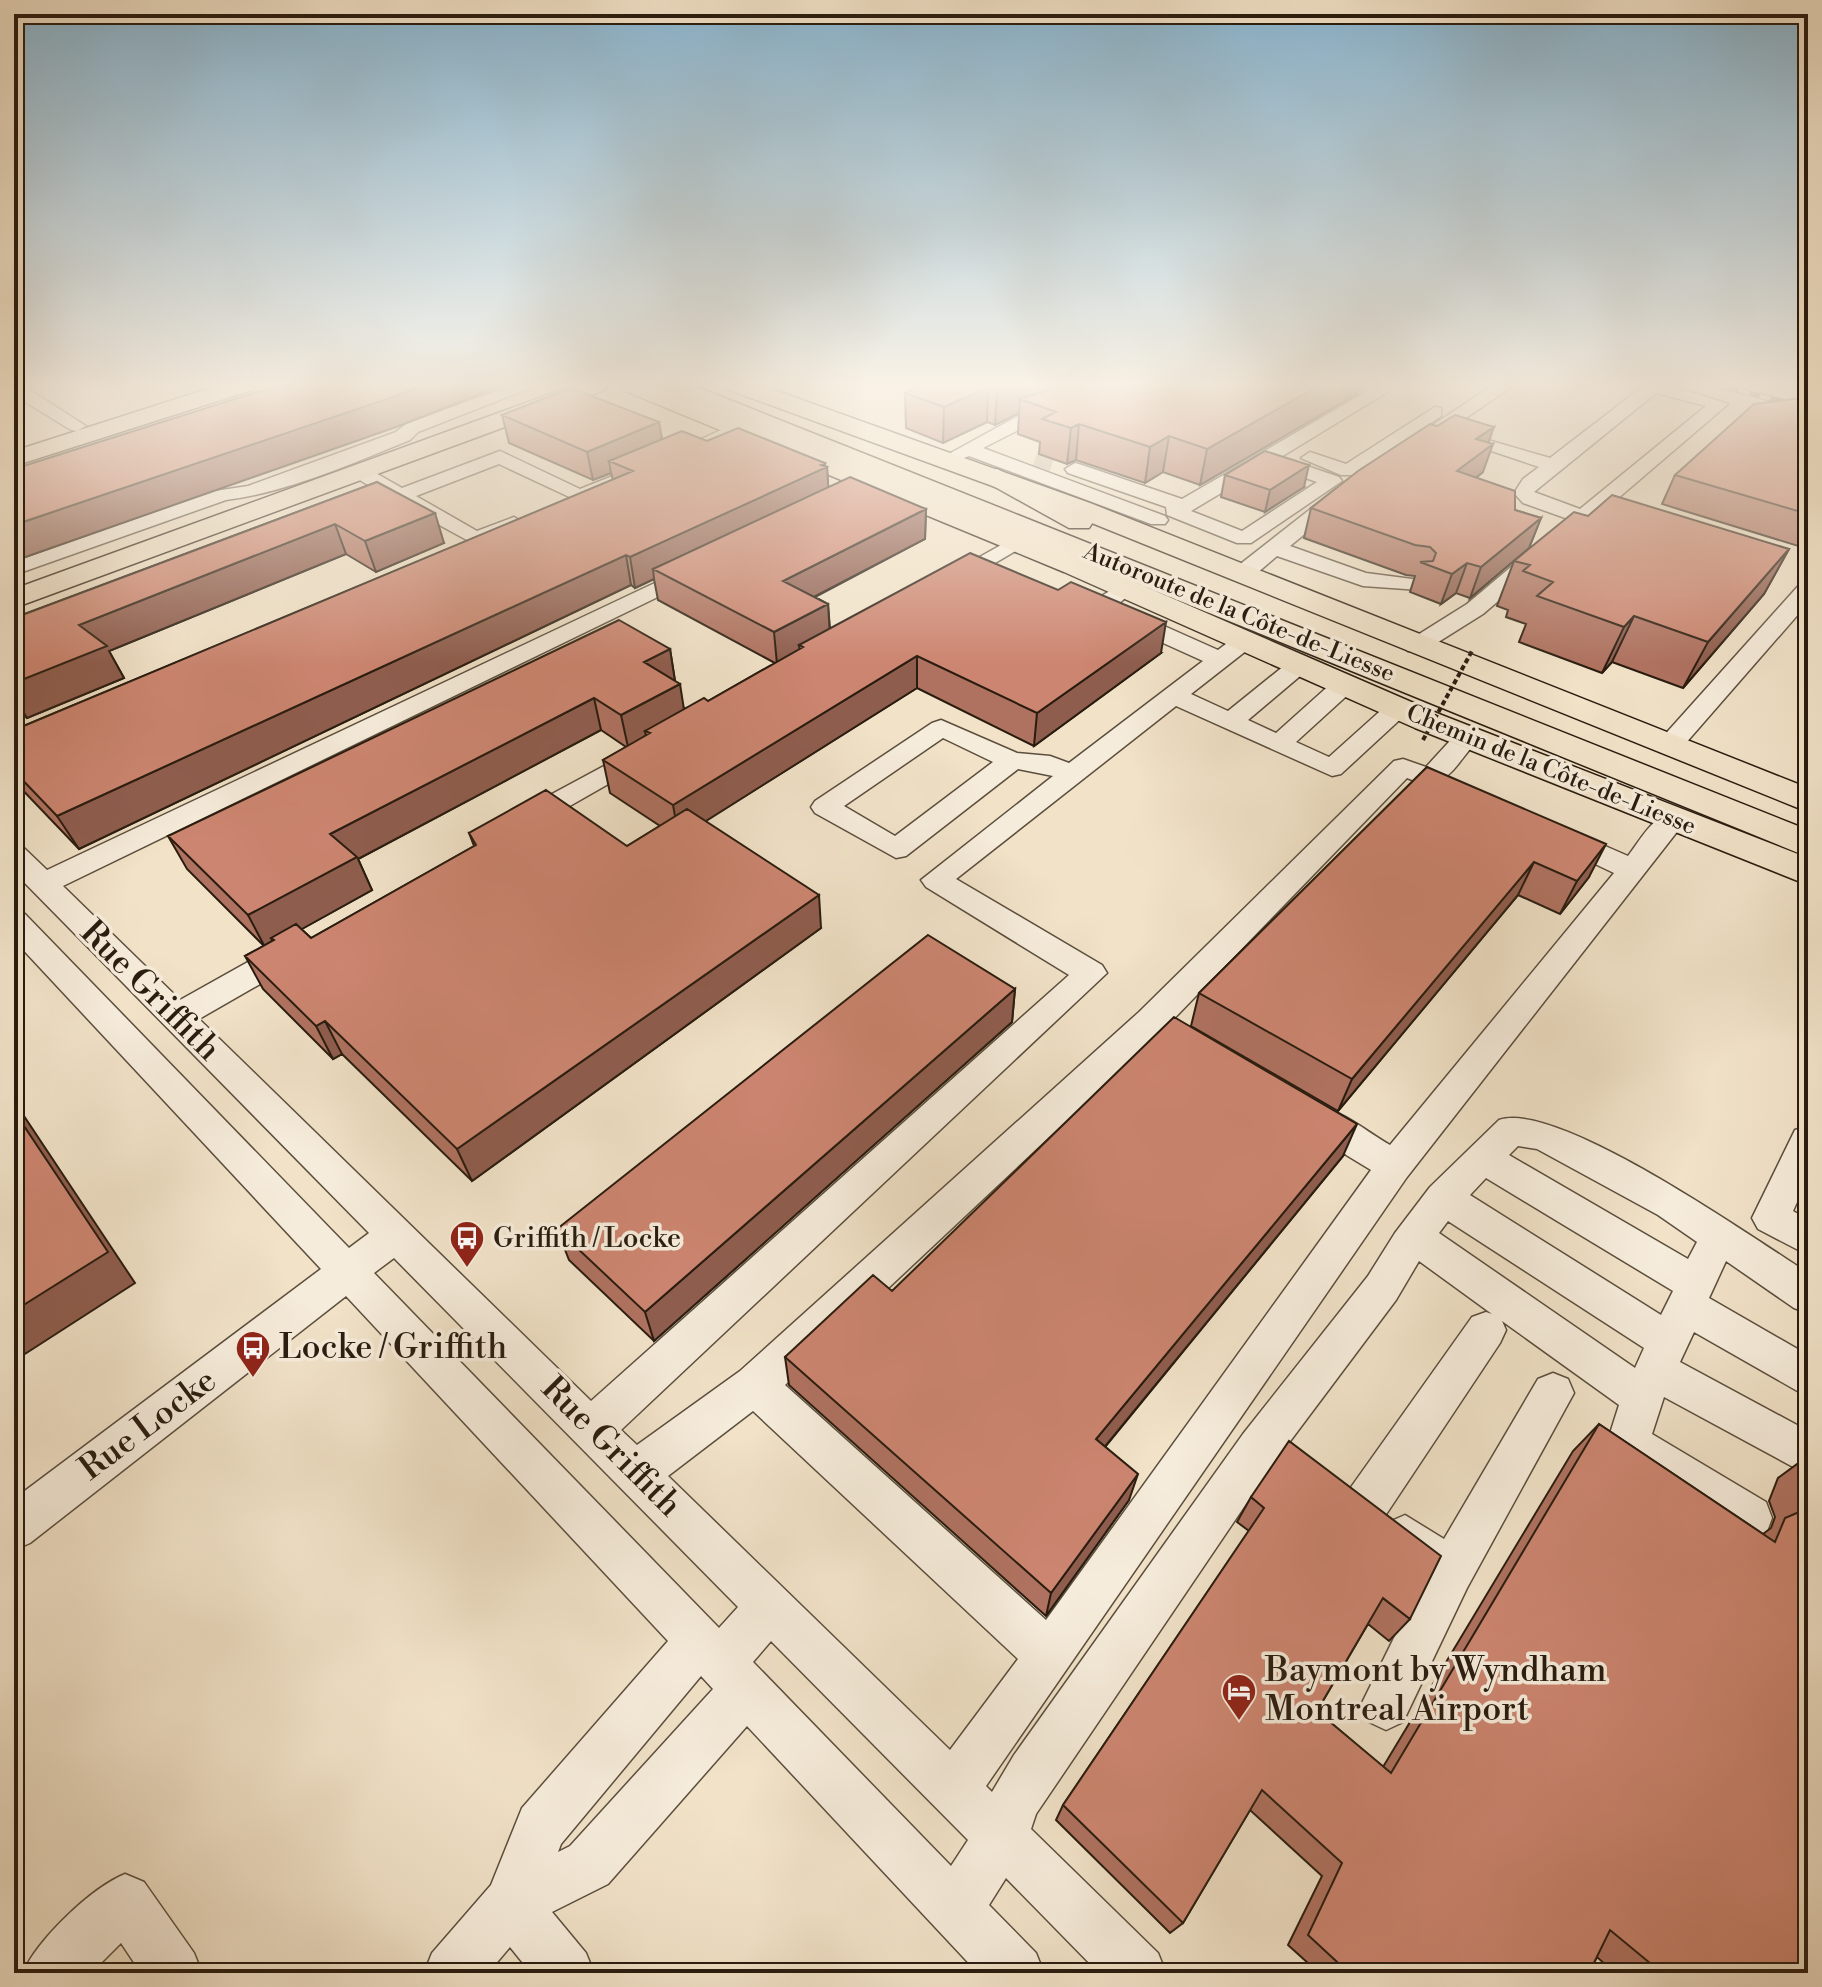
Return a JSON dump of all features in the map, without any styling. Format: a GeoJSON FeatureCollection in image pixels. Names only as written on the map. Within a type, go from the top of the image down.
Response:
{"type":"FeatureCollection","features":[{"type":"Feature","properties":{"kind":"highway","name":"Autoroute de la Côte-de-Liesse"},"geometry":{"type":"LineString","coordinates":[[902,478],[1808,844]]}},
{"type":"Feature","properties":{"kind":"highway","name":"Autoroute de la Côte-de-Liesse"},"geometry":{"type":"LineString","coordinates":[[936,478],[1808,824]]}},
{"type":"Feature","properties":{"kind":"highway"},"geometry":{"type":"LineString","coordinates":[[998,478],[1056,511],[1210,586]]}},
{"type":"Feature","properties":{"kind":"highway"},"geometry":{"type":"LineString","coordinates":[[1176,587],[1372,683],[1467,737]]}},
{"type":"Feature","properties":{"kind":"main road"},"geometry":{"type":"LineString","coordinates":[[15,599],[328,478]]}},
{"type":"Feature","properties":{"kind":"main road","name":"Chemin de la Côte-de-Liesse"},"geometry":{"type":"LineString","coordinates":[[859,478],[1125,589],[1218,645],[1298,666],[1397,709],[1808,872]]}},
{"type":"Feature","properties":{"kind":"main road"},"geometry":{"type":"LineString","coordinates":[[1000,478],[1163,518],[1242,574],[1808,801]]}},
{"type":"Feature","properties":{"kind":"street"},"geometry":{"type":"LineString","coordinates":[[14,569],[222,495],[313,478]]}},
{"type":"Feature","properties":{"kind":"street"},"geometry":{"type":"LineString","coordinates":[[360,478],[476,539]]}},
{"type":"Feature","properties":{"kind":"street"},"geometry":{"type":"LineString","coordinates":[[342,518],[446,478]]}},
{"type":"Feature","properties":{"kind":"street"},"geometry":{"type":"LineString","coordinates":[[543,478],[580,496]]}},
{"type":"Feature","properties":{"kind":"street"},"geometry":{"type":"LineString","coordinates":[[557,505],[622,478]]}},
{"type":"Feature","properties":{"kind":"street"},"geometry":{"type":"LineString","coordinates":[[1031,478],[1080,500],[1130,486]]}},
{"type":"Feature","properties":{"kind":"street"},"geometry":{"type":"LineString","coordinates":[[1080,500],[1094,478]]}},
{"type":"Feature","properties":{"kind":"street"},"geometry":{"type":"LineString","coordinates":[[1104,478],[1130,486],[1163,518],[1244,539],[1332,481],[1322,478]]}},
{"type":"Feature","properties":{"kind":"street"},"geometry":{"type":"LineString","coordinates":[[1163,518],[1235,478]]}},
{"type":"Feature","properties":{"kind":"street"},"geometry":{"type":"LineString","coordinates":[[1242,574],[1365,478]]}},
{"type":"Feature","properties":{"kind":"street"},"geometry":{"type":"LineString","coordinates":[[1539,478],[1524,493],[1530,499],[1583,517]]}},
{"type":"Feature","properties":{"kind":"street"},"geometry":{"type":"LineString","coordinates":[[1416,646],[1475,609],[1630,478]]}},
{"type":"Feature","properties":{"kind":"street"},"geometry":{"type":"LineString","coordinates":[[837,502],[874,484]]}},
{"type":"Feature","properties":{"kind":"street"},"geometry":{"type":"LineString","coordinates":[[454,553],[476,539],[535,515]]}},
{"type":"Feature","properties":{"kind":"street"},"geometry":{"type":"LineString","coordinates":[[926,593],[1017,542]]}},
{"type":"Feature","properties":{"kind":"street"},"geometry":{"type":"LineString","coordinates":[[1274,548],[1363,579],[1412,585]]}},
{"type":"Feature","properties":{"kind":"street"},"geometry":{"type":"LineString","coordinates":[[43,884],[722,557]]}},
{"type":"Feature","properties":{"kind":"street"},"geometry":{"type":"LineString","coordinates":[[1669,746],[1808,589]]}},
{"type":"Feature","properties":{"kind":"street"},"geometry":{"type":"LineString","coordinates":[[1448,599],[1475,609]]}},
{"type":"Feature","properties":{"kind":"street"},"geometry":{"type":"LineString","coordinates":[[936,880],[1174,696],[1218,645]]}},
{"type":"Feature","properties":{"kind":"street"},"geometry":{"type":"LineString","coordinates":[[1231,722],[1298,666]]}},
{"type":"Feature","properties":{"kind":"street"},"geometry":{"type":"LineString","coordinates":[[1278,744],[1343,686]]}},
{"type":"Feature","properties":{"kind":"street"},"geometry":{"type":"LineString","coordinates":[[1174,696],[1332,768],[1397,709]]}},
{"type":"Feature","properties":{"kind":"street"},"geometry":{"type":"LineString","coordinates":[[593,1428],[1091,973],[901,861],[896,849],[825,807],[941,728],[1012,761],[1050,764],[1072,775]]}},
{"type":"Feature","properties":{"kind":"street"},"geometry":{"type":"LineString","coordinates":[[638,1474],[659,1454],[755,1385],[1164,1029],[1403,767],[1445,784],[1467,737]]}},
{"type":"Feature","properties":{"kind":"street"},"geometry":{"type":"LineString","coordinates":[[499,834],[664,741]]}},
{"type":"Feature","properties":{"kind":"street"},"geometry":{"type":"LineString","coordinates":[[896,849],[1012,761]]}},
{"type":"Feature","properties":{"kind":"street"},"geometry":{"type":"LineString","coordinates":[[956,1791],[972,1760],[1050,1656],[1394,1166],[1673,819]]}},
{"type":"Feature","properties":{"kind":"street"},"geometry":{"type":"LineString","coordinates":[[1532,824],[1633,870]]}},
{"type":"Feature","properties":{"kind":"street","name":"Rue Griffith"},"geometry":{"type":"LineString","coordinates":[[14,855],[1138,1973]]}},
{"type":"Feature","properties":{"kind":"street","name":"Rue Griffith"},"geometry":{"type":"LineString","coordinates":[[14,921],[1016,1973]]}},
{"type":"Feature","properties":{"kind":"street"},"geometry":{"type":"LineString","coordinates":[[176,1017],[320,935]]}},
{"type":"Feature","properties":{"kind":"street"},"geometry":{"type":"LineString","coordinates":[[1286,1101],[1394,1166]]}},
{"type":"Feature","properties":{"kind":"street"},"geometry":{"type":"LineString","coordinates":[[955,1909],[1002,1836],[1015,1800],[1032,1773],[1270,1433],[1382,1288],[1443,1198],[1511,1130],[1544,1136],[1720,1234],[1808,1295]]}},
{"type":"Feature","properties":{"kind":"street"},"geometry":{"type":"LineString","coordinates":[[1808,1140],[1771,1218],[1808,1239]]}},
{"type":"Feature","properties":{"kind":"street"},"geometry":{"type":"LineString","coordinates":[[1483,1158],[1691,1295],[1808,1377]]}},
{"type":"Feature","properties":{"kind":"street"},"geometry":{"type":"LineString","coordinates":[[1443,1198],[1655,1369]]}},
{"type":"Feature","properties":{"kind":"street"},"geometry":{"type":"LineString","coordinates":[[1720,1234],[1655,1369],[1628,1443],[1750,1518]]}},
{"type":"Feature","properties":{"kind":"street","name":"Rue Locke"},"geometry":{"type":"LineString","coordinates":[[14,1527],[395,1235]]}},
{"type":"Feature","properties":{"kind":"street"},"geometry":{"type":"LineString","coordinates":[[1415,1237],[1808,1454]]}},
{"type":"Feature","properties":{"kind":"street"},"geometry":{"type":"LineString","coordinates":[[1365,1506],[1486,1330]]}},
{"type":"Feature","properties":{"kind":"street"},"geometry":{"type":"LineString","coordinates":[[755,1385],[1050,1656]]}},
{"type":"Feature","properties":{"kind":"street"},"geometry":{"type":"LineString","coordinates":[[1386,1705],[1451,1572],[1553,1393]]}},
{"type":"Feature","properties":{"kind":"street"},"geometry":{"type":"LineString","coordinates":[[1270,1433],[1451,1572]]}},
{"type":"Feature","properties":{"kind":"street"},"geometry":{"type":"LineString","coordinates":[[452,1973],[511,1904],[541,1827],[721,1664],[769,1608]]}},
{"type":"Feature","properties":{"kind":"street"},"geometry":{"type":"LineString","coordinates":[[511,1904],[589,1865],[721,1664]]}},
{"type":"Feature","properties":{"kind":"street"},"geometry":{"type":"LineString","coordinates":[[51,1973],[125,1901],[174,1973]]}},
{"type":"Feature","properties":{"kind":"street"},"geometry":{"type":"LineString","coordinates":[[511,1904],[566,1973]]}},
{"type":"Feature","properties":{"kind":"path"},"geometry":{"type":"LineString","coordinates":[[1423,740],[1472,651]]}},
{"type":"Feature","properties":{"kind":"building"},"geometry":{"type":"Polygon","coordinates":[[[14,478],[154,478],[14,525],[14,478]]]}},
{"type":"Feature","properties":{"kind":"building"},"geometry":{"type":"Polygon","coordinates":[[[617,478],[804,478],[630,557],[626,555],[57,816],[14,771],[14,730],[617,478]]]}},
{"type":"Feature","properties":{"kind":"building"},"geometry":{"type":"Polygon","coordinates":[[[848,478],[926,509],[783,581],[828,604],[774,632],[653,569],[848,478]]]}},
{"type":"Feature","properties":{"kind":"building"},"geometry":{"type":"Polygon","coordinates":[[[1233,478],[1289,478],[1270,490],[1233,478]]]}},
{"type":"Feature","properties":{"kind":"building"},"geometry":{"type":"Polygon","coordinates":[[[1349,478],[1477,478],[1515,491],[1515,510],[1541,518],[1481,567],[1467,563],[1452,574],[1420,562],[1433,561],[1436,553],[1430,547],[1415,545],[1311,508],[1349,478]]]}},
{"type":"Feature","properties":{"kind":"building"},"geometry":{"type":"Polygon","coordinates":[[[1684,478],[1808,478],[1808,514],[1684,478]]]}},
{"type":"Feature","properties":{"kind":"building"},"geometry":{"type":"Polygon","coordinates":[[[377,482],[435,513],[365,541],[335,524],[79,625],[107,646],[14,683],[14,618],[377,482]]]}},
{"type":"Feature","properties":{"kind":"building"},"geometry":{"type":"Polygon","coordinates":[[[1612,495],[1789,549],[1708,642],[1634,616],[1624,627],[1537,596],[1553,582],[1523,571],[1530,565],[1514,561],[1574,512],[1588,516],[1612,495]]]}},
{"type":"Feature","properties":{"kind":"building"},"geometry":{"type":"Polygon","coordinates":[[[970,553],[1058,590],[1071,582],[1166,622],[1037,713],[917,656],[673,805],[603,760],[650,733],[645,731],[704,698],[708,701],[803,647],[799,645],[970,553]]]}},
{"type":"Feature","properties":{"kind":"building"},"geometry":{"type":"Polygon","coordinates":[[[619,620],[670,649],[644,662],[680,684],[621,715],[594,698],[330,834],[357,857],[248,915],[168,836],[619,620]]]}},
{"type":"Feature","properties":{"kind":"building"},"geometry":{"type":"Polygon","coordinates":[[[1427,767],[1606,844],[1577,881],[1534,862],[1352,1079],[1199,993],[1427,767]]]}},
{"type":"Feature","properties":{"kind":"building"},"geometry":{"type":"Polygon","coordinates":[[[546,790],[627,846],[687,809],[819,895],[457,1149],[325,1021],[316,1026],[245,956],[296,924],[311,938],[476,845],[469,833],[546,790]]]}},
{"type":"Feature","properties":{"kind":"building"},"geometry":{"type":"Polygon","coordinates":[[[928,935],[1015,989],[645,1312],[557,1229],[928,935]]]}},
{"type":"Feature","properties":{"kind":"building"},"geometry":{"type":"Polygon","coordinates":[[[1174,1017],[1357,1124],[1096,1439],[1138,1474],[1051,1593],[785,1357],[873,1275],[892,1291],[1174,1017]]]}},
{"type":"Feature","properties":{"kind":"building"},"geometry":{"type":"Polygon","coordinates":[[[14,1111],[108,1252],[14,1311],[14,1111]]]}},
{"type":"Feature","properties":{"kind":"building"},"geometry":{"type":"Polygon","coordinates":[[[1599,1424],[1775,1542],[1785,1518],[1804,1510],[1808,1499],[1808,1973],[1662,1973],[1610,1930],[1589,1973],[1349,1973],[1308,1935],[1342,1863],[1262,1790],[1183,1923],[1063,1805],[1264,1508],[1251,1497],[1289,1441],[1441,1556],[1410,1619],[1383,1598],[1317,1711],[1391,1773],[1599,1424]]]}},
{"type":"Feature","properties":{"kind":"building"},"geometry":{"type":"Polygon","coordinates":[[[1808,1464],[1808,1486],[1803,1475],[1808,1464]]]}},
{"type":"Feature","properties":{"kind":"place","name":"Griffith / Locke"},"geometry":{"type":"Point","coordinates":[467,1269]}},
{"type":"Feature","properties":{"kind":"place","name":"Locke / Griffith"},"geometry":{"type":"Point","coordinates":[253,1379]}},
{"type":"Feature","properties":{"kind":"place","name":"Baymont by Wyndham Montreal Airport"},"geometry":{"type":"Point","coordinates":[1239,1722]}}]}
